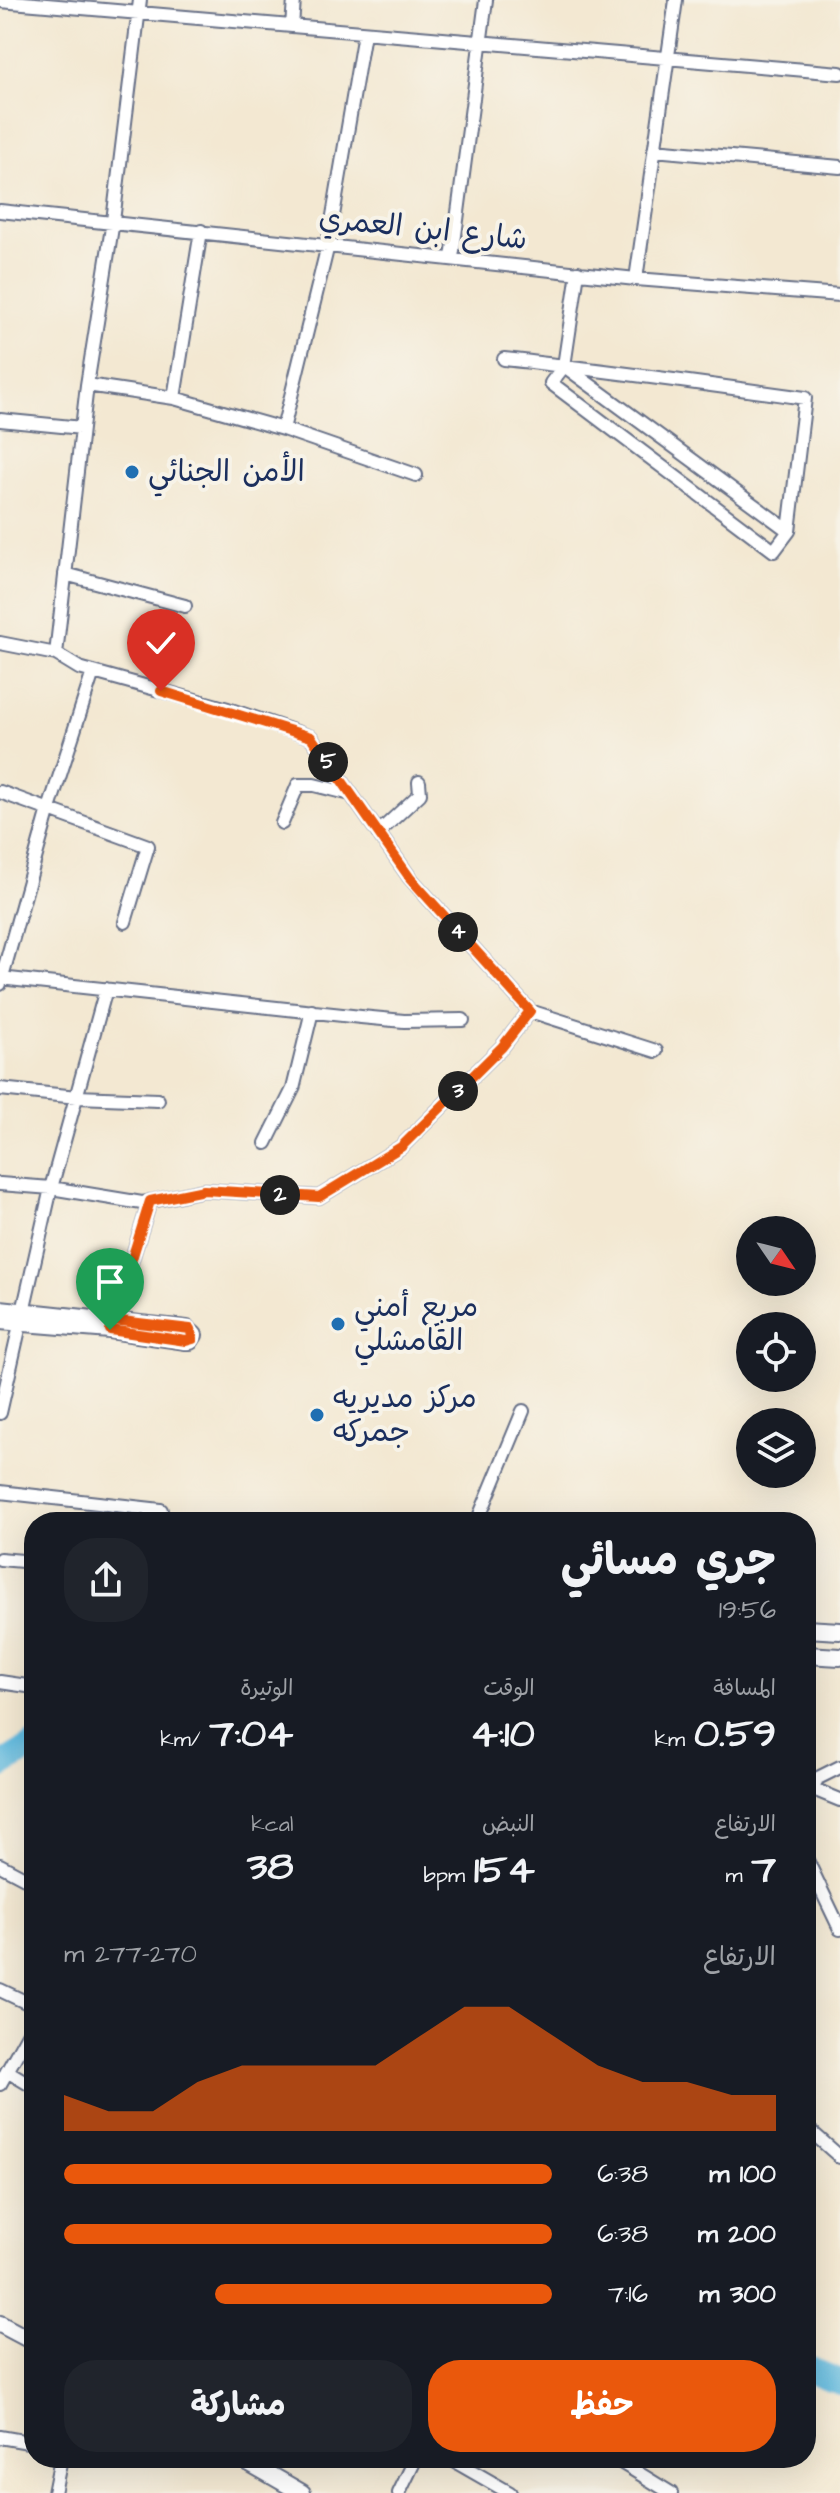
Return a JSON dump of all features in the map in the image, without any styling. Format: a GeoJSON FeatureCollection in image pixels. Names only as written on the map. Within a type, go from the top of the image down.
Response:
{"type":"FeatureCollection","features":[{"type":"Feature","properties":{"kind":"street"},"geometry":{"type":"LineString","coordinates":[[292,26],[294,0]]}},
{"type":"Feature","properties":{"kind":"street"},"geometry":{"type":"LineString","coordinates":[[452,258],[486,0]]}},
{"type":"Feature","properties":{"kind":"street"},"geometry":{"type":"LineString","coordinates":[[636,279],[676,0]]}},
{"type":"Feature","properties":{"kind":"street"},"geometry":{"type":"LineString","coordinates":[[0,1],[139,7],[364,33],[840,73]]}},
{"type":"Feature","properties":{"kind":"street"},"geometry":{"type":"LineString","coordinates":[[56,654],[87,385],[113,221],[139,7]]}},
{"type":"Feature","properties":{"kind":"street"},"geometry":{"type":"LineString","coordinates":[[283,429],[328,245],[364,33]]}},
{"type":"Feature","properties":{"kind":"street"},"geometry":{"type":"LineString","coordinates":[[654,150],[840,167]]}},
{"type":"Feature","properties":{"kind":"street","name":"شارع ابن العمري"},"geometry":{"type":"LineString","coordinates":[[0,211],[636,279],[840,294]]}},
{"type":"Feature","properties":{"kind":"street"},"geometry":{"type":"LineString","coordinates":[[174,398],[201,231]]}},
{"type":"Feature","properties":{"kind":"street"},"geometry":{"type":"LineString","coordinates":[[504,359],[564,366],[805,398],[789,531],[774,551],[551,383],[564,366],[578,272]]}},
{"type":"Feature","properties":{"kind":"street"},"geometry":{"type":"LineString","coordinates":[[564,366],[789,531]]}},
{"type":"Feature","properties":{"kind":"street"},"geometry":{"type":"LineString","coordinates":[[87,385],[174,398],[283,429],[416,475]]}},
{"type":"Feature","properties":{"kind":"street"},"geometry":{"type":"LineString","coordinates":[[607,424],[620,406]]}},
{"type":"Feature","properties":{"kind":"street"},"geometry":{"type":"LineString","coordinates":[[0,420],[82,428]]}},
{"type":"Feature","properties":{"kind":"street"},"geometry":{"type":"LineString","coordinates":[[65,574],[185,606]]}},
{"type":"Feature","properties":{"kind":"street"},"geometry":{"type":"LineString","coordinates":[[0,643],[56,654],[79,668],[228,709],[311,737],[410,878],[530,1011],[656,1051]]}},
{"type":"Feature","properties":{"kind":"street"},"geometry":{"type":"LineString","coordinates":[[93,672],[49,809],[1,980],[404,1021],[463,1020]]}},
{"type":"Feature","properties":{"kind":"street"},"geometry":{"type":"LineString","coordinates":[[378,833],[420,794],[419,782]]}},
{"type":"Feature","properties":{"kind":"street"},"geometry":{"type":"LineString","coordinates":[[282,823],[298,785],[314,785],[351,794]]}},
{"type":"Feature","properties":{"kind":"street"},"geometry":{"type":"LineString","coordinates":[[0,792],[148,846],[125,922]]}},
{"type":"Feature","properties":{"kind":"street"},"geometry":{"type":"LineString","coordinates":[[0,1413],[51,1188],[106,989]]}},
{"type":"Feature","properties":{"kind":"street"},"geometry":{"type":"LineString","coordinates":[[266,1143],[293,1089],[312,1011]]}},
{"type":"Feature","properties":{"kind":"street"},"geometry":{"type":"LineString","coordinates":[[0,1184],[51,1188],[142,1203],[204,1190],[319,1197],[401,1147],[502,1047],[530,1011]]}},
{"type":"Feature","properties":{"kind":"street"},"geometry":{"type":"LineString","coordinates":[[0,1089],[77,1097],[158,1100]]}},
{"type":"Feature","properties":{"kind":"street"},"geometry":{"type":"LineString","coordinates":[[113,1320],[150,1201]]}},
{"type":"Feature","properties":{"kind":"street"},"geometry":{"type":"LineString","coordinates":[[0,1309],[20,1318],[186,1341],[194,1335],[190,1329],[113,1320],[20,1318],[0,1321]]}},
{"type":"Feature","properties":{"kind":"street"},"geometry":{"type":"LineString","coordinates":[[481,1512],[523,1411]]}},
{"type":"Feature","properties":{"kind":"street"},"geometry":{"type":"LineString","coordinates":[[0,1492],[161,1512]]}},
{"type":"Feature","properties":{"kind":"street"},"geometry":{"type":"LineString","coordinates":[[0,1559],[24,1561]]}},
{"type":"Feature","properties":{"kind":"street"},"geometry":{"type":"LineString","coordinates":[[816,1630],[840,1631]]}},
{"type":"Feature","properties":{"kind":"street"},"geometry":{"type":"LineString","coordinates":[[816,1656],[840,1657]]}},
{"type":"Feature","properties":{"kind":"street"},"geometry":{"type":"LineString","coordinates":[[0,1682],[24,1686]]}},
{"type":"Feature","properties":{"kind":"street"},"geometry":{"type":"LineString","coordinates":[[816,1780],[840,1767]]}},
{"type":"Feature","properties":{"kind":"street"},"geometry":{"type":"LineString","coordinates":[[816,1790],[840,1800]]}},
{"type":"Feature","properties":{"kind":"street"},"geometry":{"type":"LineString","coordinates":[[0,1865],[24,1878]]}},
{"type":"Feature","properties":{"kind":"street"},"geometry":{"type":"LineString","coordinates":[[816,1879],[840,1929]]}},
{"type":"Feature","properties":{"kind":"street"},"geometry":{"type":"LineString","coordinates":[[0,1990],[24,2001]]}},
{"type":"Feature","properties":{"kind":"street"},"geometry":{"type":"LineString","coordinates":[[0,2084],[24,2041]]}},
{"type":"Feature","properties":{"kind":"street"},"geometry":{"type":"LineString","coordinates":[[7,2071],[24,2081]]}},
{"type":"Feature","properties":{"kind":"street"},"geometry":{"type":"LineString","coordinates":[[816,2136],[840,2157]]}},
{"type":"Feature","properties":{"kind":"street"},"geometry":{"type":"LineString","coordinates":[[0,2324],[24,2337]]}},
{"type":"Feature","properties":{"kind":"street"},"geometry":{"type":"LineString","coordinates":[[0,2437],[24,2441]]}},
{"type":"Feature","properties":{"kind":"street"},"geometry":{"type":"LineString","coordinates":[[54,2493],[59,2468]]}},
{"type":"Feature","properties":{"kind":"street"},"geometry":{"type":"LineString","coordinates":[[258,2468],[302,2493]]}},
{"type":"Feature","properties":{"kind":"street"},"geometry":{"type":"LineString","coordinates":[[399,2493],[411,2468]]}},
{"type":"Feature","properties":{"kind":"street"},"geometry":{"type":"LineString","coordinates":[[466,2468],[510,2493]]}},
{"type":"Feature","properties":{"kind":"street"},"geometry":{"type":"LineString","coordinates":[[634,2468],[671,2493]]}},
{"type":"Feature","properties":{"kind":"waterway"},"geometry":{"type":"LineString","coordinates":[[0,1766],[24,1751]]}},
{"type":"Feature","properties":{"kind":"waterway"},"geometry":{"type":"LineString","coordinates":[[816,2372],[840,2382]]}},
{"type":"Feature","properties":{"kind":"place","name":"الأمن الجنائي"},"geometry":{"type":"Point","coordinates":[132,472]}},
{"type":"Feature","properties":{"kind":"place","name":"مربع أمني القامشلي"},"geometry":{"type":"Point","coordinates":[338,1324]}},
{"type":"Feature","properties":{"kind":"place","name":"مركز مديريه جمركه"},"geometry":{"type":"Point","coordinates":[317,1415]}},
{"type":"Feature","properties":{"kind":"route"},"geometry":{"type":"LineString","coordinates":[[110,1330],[186,1341],[193,1339],[190,1329],[113,1320],[150,1201],[204,1190],[319,1197],[401,1147],[502,1047],[530,1011],[410,878],[311,737],[228,709],[161,691]]}}]}
